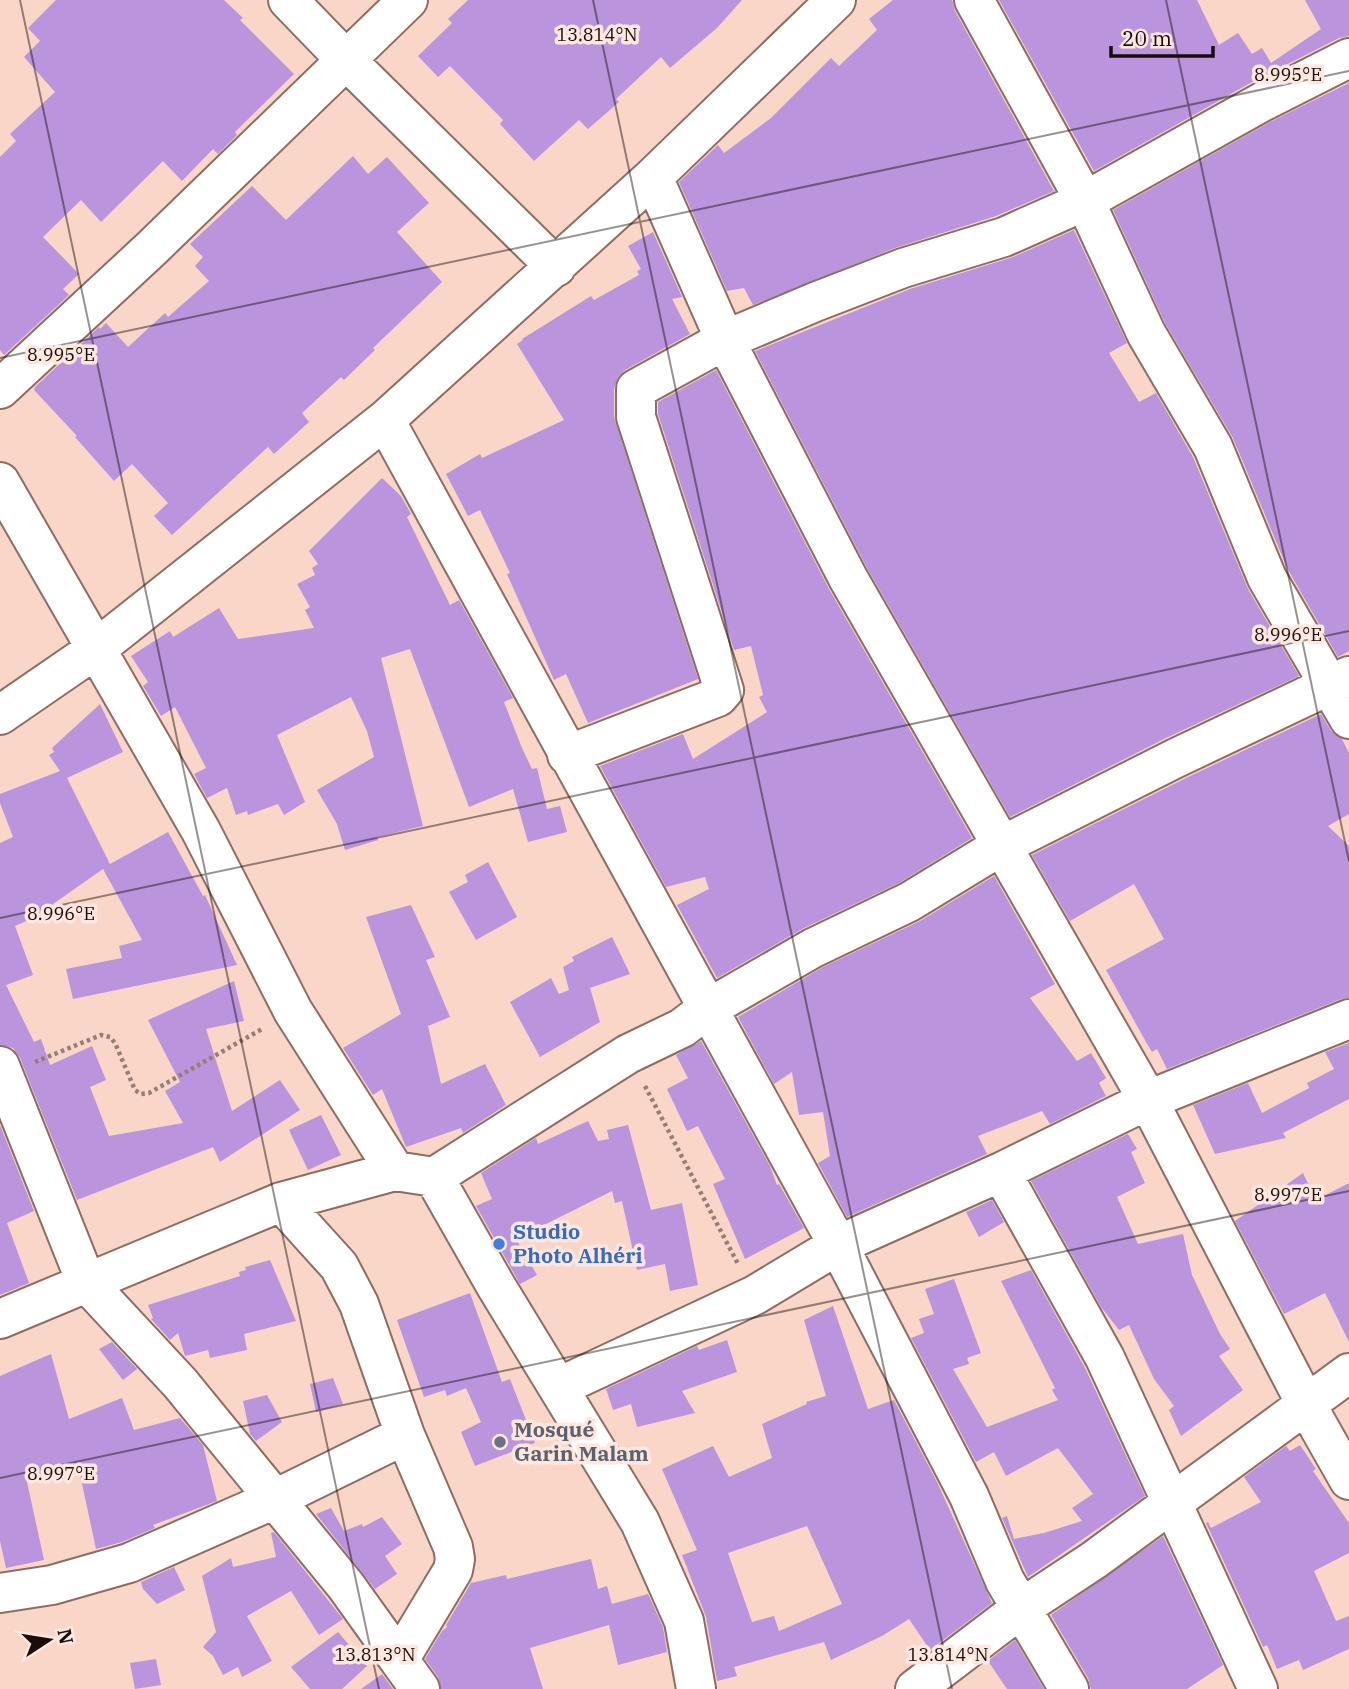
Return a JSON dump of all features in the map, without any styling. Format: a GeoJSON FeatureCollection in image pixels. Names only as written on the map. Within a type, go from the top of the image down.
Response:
{"type":"FeatureCollection","features":[{"type":"Feature","properties":{"kind":"street"},"geometry":{"type":"LineString","coordinates":[[288,0],[556,267]]}},
{"type":"Feature","properties":{"kind":"street"},"geometry":{"type":"LineString","coordinates":[[0,389],[152,248],[408,0]]}},
{"type":"Feature","properties":{"kind":"street"},"geometry":{"type":"LineString","coordinates":[[0,715],[96,649],[385,420],[653,177],[836,0]]}},
{"type":"Feature","properties":{"kind":"street"},"geometry":{"type":"LineString","coordinates":[[974,0],[1085,201],[1146,333],[1213,447],[1267,578],[1340,681],[1349,719]]}},
{"type":"Feature","properties":{"kind":"street"},"geometry":{"type":"LineString","coordinates":[[567,755],[718,697],[724,690],[636,417],[636,389],[725,340],[902,268],[1004,236],[1085,201],[1262,102],[1349,58]]}},
{"type":"Feature","properties":{"kind":"street"},"geometry":{"type":"LineString","coordinates":[[653,177],[725,340],[848,578],[1148,1100],[1307,1406],[1349,1480]]}},
{"type":"Feature","properties":{"kind":"street"},"geometry":{"type":"LineString","coordinates":[[385,420],[838,1245],[970,1496],[997,1565],[1020,1609],[1069,1689]]}},
{"type":"Feature","properties":{"kind":"street"},"geometry":{"type":"LineString","coordinates":[[0,482],[201,831],[293,1011],[394,1171]]}},
{"type":"Feature","properties":{"kind":"street"},"geometry":{"type":"LineString","coordinates":[[0,1319],[281,1202],[394,1171],[434,1177],[628,1054],[682,1028],[707,1009],[813,948],[909,902],[1001,846],[1176,758],[1340,681]]}},
{"type":"Feature","properties":{"kind":"street"},"geometry":{"type":"LineString","coordinates":[[559,1387],[755,1294],[838,1245],[1001,1172],[1148,1100],[1349,1019]]}},
{"type":"Feature","properties":{"kind":"street"},"geometry":{"type":"LineString","coordinates":[[1,1073],[86,1282],[180,1383],[346,1586],[410,1675]]}},
{"type":"Feature","properties":{"kind":"street"},"geometry":{"type":"LineString","coordinates":[[1001,1172],[1105,1358],[1258,1689]]}},
{"type":"Feature","properties":{"kind":"street"},"geometry":{"type":"LineString","coordinates":[[434,1177],[496,1286],[640,1521],[684,1621],[696,1689]]}},
{"type":"Feature","properties":{"kind":"street"},"geometry":{"type":"LineString","coordinates":[[281,1202],[339,1266],[354,1294],[405,1436],[453,1547],[453,1570],[410,1675]]}},
{"type":"Feature","properties":{"kind":"street"},"geometry":{"type":"LineString","coordinates":[[915,1689],[1020,1609],[1094,1560],[1349,1373]]}},
{"type":"Feature","properties":{"kind":"street"},"geometry":{"type":"LineString","coordinates":[[0,1593],[52,1585],[129,1563],[275,1499],[405,1436]]}},
{"type":"Feature","properties":{"kind":"path"},"geometry":{"type":"LineString","coordinates":[[1,1073],[101,1035],[110,1037],[115,1043],[135,1090],[141,1094],[149,1093],[293,1011]]}},
{"type":"Feature","properties":{"kind":"path"},"geometry":{"type":"LineString","coordinates":[[628,1054],[755,1294]]}},
{"type":"Feature","properties":{"kind":"building"},"geometry":{"type":"Polygon","coordinates":[[[56,0],[224,0],[243,18],[240,20],[294,74],[235,132],[237,135],[218,154],[213,149],[182,181],[163,161],[101,222],[81,200],[43,237],[79,274],[63,289],[69,295],[4,355],[0,350],[0,157],[16,141],[10,134],[55,92],[24,57],[40,41],[28,28],[56,0]]]}},
{"type":"Feature","properties":{"kind":"building"},"geometry":{"type":"Polygon","coordinates":[[[468,0],[742,0],[717,28],[670,68],[661,57],[616,99],[619,102],[588,129],[579,120],[534,161],[500,124],[503,120],[450,66],[438,77],[418,56],[452,23],[448,19],[468,0]]]}},
{"type":"Feature","properties":{"kind":"building"},"geometry":{"type":"Polygon","coordinates":[[[893,0],[952,0],[955,11],[1054,191],[996,216],[895,248],[753,305],[744,288],[727,291],[679,182],[718,145],[724,153],[771,118],[831,58],[839,66],[877,30],[869,19],[893,0]]]}},
{"type":"Feature","properties":{"kind":"building"},"geometry":{"type":"Polygon","coordinates":[[[999,0],[1197,0],[1219,45],[1238,33],[1252,54],[1262,48],[1271,63],[1321,29],[1305,0],[1349,0],[1349,36],[1339,38],[1252,82],[1094,171],[999,0]]]}},
{"type":"Feature","properties":{"kind":"building"},"geometry":{"type":"Polygon","coordinates":[[[1349,83],[1349,651],[1338,657],[1287,568],[1233,438],[1165,323],[1113,210],[1272,121],[1349,83]]]}},
{"type":"Feature","properties":{"kind":"building"},"geometry":{"type":"Polygon","coordinates":[[[353,156],[368,174],[387,157],[429,203],[397,232],[442,282],[373,348],[375,350],[344,380],[341,377],[302,413],[309,422],[274,454],[268,447],[172,535],[154,516],[168,503],[132,464],[114,481],[34,390],[35,387],[99,327],[100,329],[106,323],[128,347],[165,313],[168,317],[209,281],[195,266],[203,257],[190,244],[252,186],[286,220],[353,156]]]}},
{"type":"Feature","properties":{"kind":"building"},"geometry":{"type":"Polygon","coordinates":[[[1074,230],[1127,343],[1109,353],[1139,402],[1156,393],[1193,457],[1248,589],[1299,676],[1166,738],[1010,817],[867,568],[755,351],[910,289],[1013,257],[1074,230]]]}},
{"type":"Feature","properties":{"kind":"building"},"geometry":{"type":"Polygon","coordinates":[[[653,232],[682,297],[672,299],[690,334],[625,370],[618,377],[614,389],[614,417],[698,679],[588,723],[566,674],[554,680],[507,574],[510,573],[480,510],[468,516],[446,474],[480,454],[482,458],[564,420],[517,344],[591,296],[594,300],[639,275],[637,271],[641,269],[628,246],[653,232]]]}},
{"type":"Feature","properties":{"kind":"building"},"geometry":{"type":"Polygon","coordinates":[[[716,370],[829,589],[972,838],[899,883],[804,928],[717,978],[677,905],[709,889],[705,877],[666,887],[600,766],[683,734],[693,759],[767,712],[759,697],[763,695],[751,646],[734,650],[658,414],[658,402],[716,370]]]}},
{"type":"Feature","properties":{"kind":"building"},"geometry":{"type":"Polygon","coordinates":[[[382,478],[401,496],[411,514],[407,517],[450,605],[459,600],[513,698],[504,702],[522,748],[532,769],[537,768],[547,809],[560,806],[567,832],[528,842],[513,789],[469,807],[410,649],[381,658],[423,826],[377,837],[378,840],[345,850],[337,824],[317,790],[374,757],[367,731],[351,697],[277,735],[305,802],[284,815],[278,804],[248,815],[247,811],[236,815],[227,788],[207,798],[194,774],[206,768],[175,707],[161,716],[143,686],[148,682],[131,656],[170,631],[173,637],[219,608],[238,639],[314,628],[305,610],[310,607],[297,584],[315,575],[312,568],[318,564],[309,551],[382,478]]]}},
{"type":"Feature","properties":{"kind":"building"},"geometry":{"type":"Polygon","coordinates":[[[100,704],[123,752],[67,778],[110,864],[168,832],[203,896],[205,895],[237,965],[73,999],[66,969],[122,958],[119,946],[142,940],[103,869],[33,918],[15,926],[33,975],[6,985],[34,1042],[41,1039],[50,1065],[92,1046],[106,1080],[90,1087],[109,1136],[183,1123],[165,1091],[180,1082],[148,1020],[234,981],[244,1021],[206,1029],[232,1111],[280,1080],[300,1110],[220,1162],[213,1147],[77,1200],[20,1058],[13,1048],[0,1045],[0,843],[13,837],[0,803],[0,794],[60,771],[49,755],[54,752],[52,748],[100,704]]]}},
{"type":"Feature","properties":{"kind":"building"},"geometry":{"type":"Polygon","coordinates":[[[1321,714],[1331,731],[1342,739],[1349,753],[1349,814],[1328,826],[1349,846],[1349,998],[1167,1069],[1157,1049],[1152,1052],[1106,970],[1164,939],[1134,884],[1070,921],[1032,855],[1321,714]]]}},
{"type":"Feature","properties":{"kind":"building"},"geometry":{"type":"Polygon","coordinates":[[[488,862],[517,917],[476,940],[449,892],[468,882],[465,875],[488,862]]]}},
{"type":"Feature","properties":{"kind":"building"},"geometry":{"type":"Polygon","coordinates":[[[994,876],[1055,984],[1030,998],[1077,1061],[1091,1053],[1106,1078],[1099,1083],[1106,1096],[1050,1124],[1042,1111],[978,1136],[987,1154],[847,1217],[818,1163],[830,1156],[823,1112],[799,1115],[792,1072],[774,1084],[738,1017],[823,967],[920,921],[994,876]]]}},
{"type":"Feature","properties":{"kind":"building"},"geometry":{"type":"Polygon","coordinates":[[[411,905],[435,957],[426,960],[450,1017],[428,1026],[441,1084],[485,1064],[506,1105],[463,1133],[461,1128],[406,1147],[382,1089],[373,1095],[343,1048],[401,1014],[366,917],[411,905]]]}},
{"type":"Feature","properties":{"kind":"building"},"geometry":{"type":"Polygon","coordinates":[[[612,937],[630,974],[590,988],[600,1022],[540,1057],[510,1002],[551,978],[559,994],[569,990],[563,967],[574,961],[572,957],[612,937]]]}},
{"type":"Feature","properties":{"kind":"building"},"geometry":{"type":"Polygon","coordinates":[[[701,1041],[770,1166],[777,1185],[779,1184],[804,1228],[745,1259],[713,1184],[725,1179],[698,1126],[687,1131],[667,1089],[688,1078],[676,1055],[701,1041]]]}},
{"type":"Feature","properties":{"kind":"building"},"geometry":{"type":"Polygon","coordinates":[[[1349,1043],[1349,1099],[1283,1133],[1286,1138],[1215,1154],[1193,1105],[1248,1083],[1262,1113],[1309,1088],[1307,1083],[1334,1069],[1325,1052],[1349,1043]]]}},
{"type":"Feature","properties":{"kind":"building"},"geometry":{"type":"Polygon","coordinates":[[[321,1115],[341,1155],[308,1170],[289,1130],[321,1115]]]}},
{"type":"Feature","properties":{"kind":"building"},"geometry":{"type":"Polygon","coordinates":[[[588,1121],[598,1141],[609,1139],[607,1130],[628,1125],[651,1210],[682,1203],[698,1285],[670,1291],[665,1264],[637,1270],[622,1201],[615,1203],[612,1191],[516,1239],[537,1275],[520,1284],[476,1206],[492,1199],[481,1173],[536,1138],[538,1144],[588,1121]]]}},
{"type":"Feature","properties":{"kind":"building"},"geometry":{"type":"Polygon","coordinates":[[[0,1125],[34,1211],[7,1223],[29,1283],[0,1295],[0,1125]]]}},
{"type":"Feature","properties":{"kind":"building"},"geometry":{"type":"Polygon","coordinates":[[[1128,1134],[1137,1149],[1131,1152],[1145,1183],[1117,1197],[1138,1244],[1183,1234],[1192,1275],[1230,1349],[1219,1356],[1243,1390],[1181,1436],[1169,1410],[1174,1406],[1154,1379],[1129,1325],[1119,1330],[1101,1307],[1031,1181],[1128,1134]]]}},
{"type":"Feature","properties":{"kind":"building"},"geometry":{"type":"Polygon","coordinates":[[[1303,1173],[1316,1200],[1349,1183],[1349,1342],[1325,1293],[1284,1314],[1235,1221],[1303,1173]]]}},
{"type":"Feature","properties":{"kind":"building"},"geometry":{"type":"Polygon","coordinates":[[[992,1200],[1004,1222],[979,1237],[966,1212],[992,1200]]]}},
{"type":"Feature","properties":{"kind":"building"},"geometry":{"type":"Polygon","coordinates":[[[270,1260],[296,1321],[244,1334],[247,1350],[210,1358],[208,1350],[185,1356],[178,1333],[170,1340],[151,1319],[153,1318],[148,1305],[240,1276],[239,1272],[246,1270],[245,1267],[270,1260]]]}},
{"type":"Feature","properties":{"kind":"building"},"geometry":{"type":"Polygon","coordinates":[[[1031,1270],[1085,1368],[1145,1496],[1028,1577],[1002,1518],[1007,1516],[1014,1539],[1044,1533],[1082,1521],[1072,1508],[1093,1494],[1058,1448],[1006,1476],[994,1452],[976,1462],[911,1338],[924,1333],[919,1319],[934,1314],[925,1289],[954,1279],[981,1353],[967,1358],[969,1364],[953,1369],[987,1427],[1058,1400],[1052,1390],[1055,1388],[1001,1281],[1031,1270]]]}},
{"type":"Feature","properties":{"kind":"building"},"geometry":{"type":"Polygon","coordinates":[[[470,1293],[502,1382],[510,1379],[535,1443],[475,1466],[461,1432],[481,1422],[466,1388],[447,1396],[445,1390],[424,1397],[397,1320],[470,1293]]]}},
{"type":"Feature","properties":{"kind":"building"},"geometry":{"type":"Polygon","coordinates":[[[833,1306],[868,1409],[894,1400],[937,1482],[992,1603],[930,1650],[909,1619],[882,1636],[831,1660],[824,1642],[734,1667],[737,1676],[717,1681],[706,1617],[682,1555],[697,1550],[662,1469],[713,1446],[729,1477],[772,1458],[762,1424],[807,1404],[806,1402],[826,1396],[804,1320],[833,1306]],[[807,1526],[728,1553],[752,1622],[774,1616],[779,1631],[842,1604],[807,1526]]]}},
{"type":"Feature","properties":{"kind":"building"},"geometry":{"type":"Polygon","coordinates":[[[727,1340],[737,1372],[682,1391],[695,1413],[637,1427],[631,1404],[613,1410],[606,1389],[697,1346],[699,1350],[727,1340]]]}},
{"type":"Feature","properties":{"kind":"building"},"geometry":{"type":"Polygon","coordinates":[[[112,1342],[137,1369],[123,1380],[99,1349],[112,1342]]]}},
{"type":"Feature","properties":{"kind":"building"},"geometry":{"type":"Polygon","coordinates":[[[51,1354],[69,1419],[122,1398],[134,1430],[180,1418],[203,1445],[217,1501],[153,1525],[155,1528],[122,1542],[96,1549],[78,1465],[27,1482],[44,1560],[6,1568],[0,1541],[0,1376],[51,1354]]]}},
{"type":"Feature","properties":{"kind":"building"},"geometry":{"type":"Polygon","coordinates":[[[333,1378],[343,1404],[316,1412],[310,1384],[333,1378]]]}},
{"type":"Feature","properties":{"kind":"building"},"geometry":{"type":"Polygon","coordinates":[[[267,1395],[282,1422],[256,1441],[250,1434],[243,1401],[267,1395]]]}},
{"type":"Feature","properties":{"kind":"building"},"geometry":{"type":"Polygon","coordinates":[[[1300,1445],[1316,1469],[1313,1471],[1349,1523],[1349,1553],[1314,1571],[1336,1621],[1349,1616],[1349,1649],[1303,1670],[1299,1660],[1277,1669],[1267,1645],[1263,1647],[1206,1523],[1208,1522],[1211,1528],[1261,1502],[1244,1477],[1286,1446],[1290,1451],[1300,1445]]]}},
{"type":"Feature","properties":{"kind":"building"},"geometry":{"type":"Polygon","coordinates":[[[331,1508],[344,1531],[362,1524],[363,1527],[382,1517],[402,1544],[385,1556],[397,1574],[375,1589],[316,1514],[331,1508]]]}},
{"type":"Feature","properties":{"kind":"building"},"geometry":{"type":"Polygon","coordinates":[[[274,1532],[343,1619],[319,1635],[291,1591],[247,1616],[272,1661],[242,1677],[238,1667],[223,1675],[213,1656],[203,1647],[216,1632],[202,1576],[231,1558],[233,1567],[276,1557],[271,1533],[274,1532]]]}},
{"type":"Feature","properties":{"kind":"building"},"geometry":{"type":"Polygon","coordinates":[[[1163,1536],[1223,1665],[1187,1689],[1091,1689],[1088,1678],[1051,1615],[1163,1536]]]}},
{"type":"Feature","properties":{"kind":"building"},"geometry":{"type":"Polygon","coordinates":[[[591,1559],[598,1589],[607,1586],[612,1604],[648,1594],[663,1627],[667,1652],[618,1665],[609,1625],[530,1648],[543,1689],[441,1689],[438,1677],[425,1659],[447,1627],[471,1583],[506,1575],[507,1579],[591,1559]]]}},
{"type":"Feature","properties":{"kind":"building"},"geometry":{"type":"Polygon","coordinates":[[[174,1567],[185,1590],[157,1604],[143,1589],[141,1582],[174,1567]]]}},
{"type":"Feature","properties":{"kind":"building"},"geometry":{"type":"Polygon","coordinates":[[[338,1632],[367,1666],[342,1689],[310,1689],[291,1667],[338,1632]]]}},
{"type":"Feature","properties":{"kind":"building"},"geometry":{"type":"Polygon","coordinates":[[[1015,1640],[1044,1689],[1007,1689],[988,1661],[1015,1640]]]}},
{"type":"Feature","properties":{"kind":"building"},"geometry":{"type":"Polygon","coordinates":[[[156,1659],[161,1685],[135,1689],[130,1663],[156,1659]]]}},
{"type":"Feature","properties":{"kind":"building"},"geometry":{"type":"Polygon","coordinates":[[[382,1674],[393,1689],[361,1689],[382,1674]]]}},
{"type":"Feature","properties":{"kind":"place","name":"Studio Photo Alhéri"},"geometry":{"type":"Point","coordinates":[499,1244]}},
{"type":"Feature","properties":{"kind":"place","name":"Mosqué Garin Malam"},"geometry":{"type":"Point","coordinates":[500,1442]}}]}
